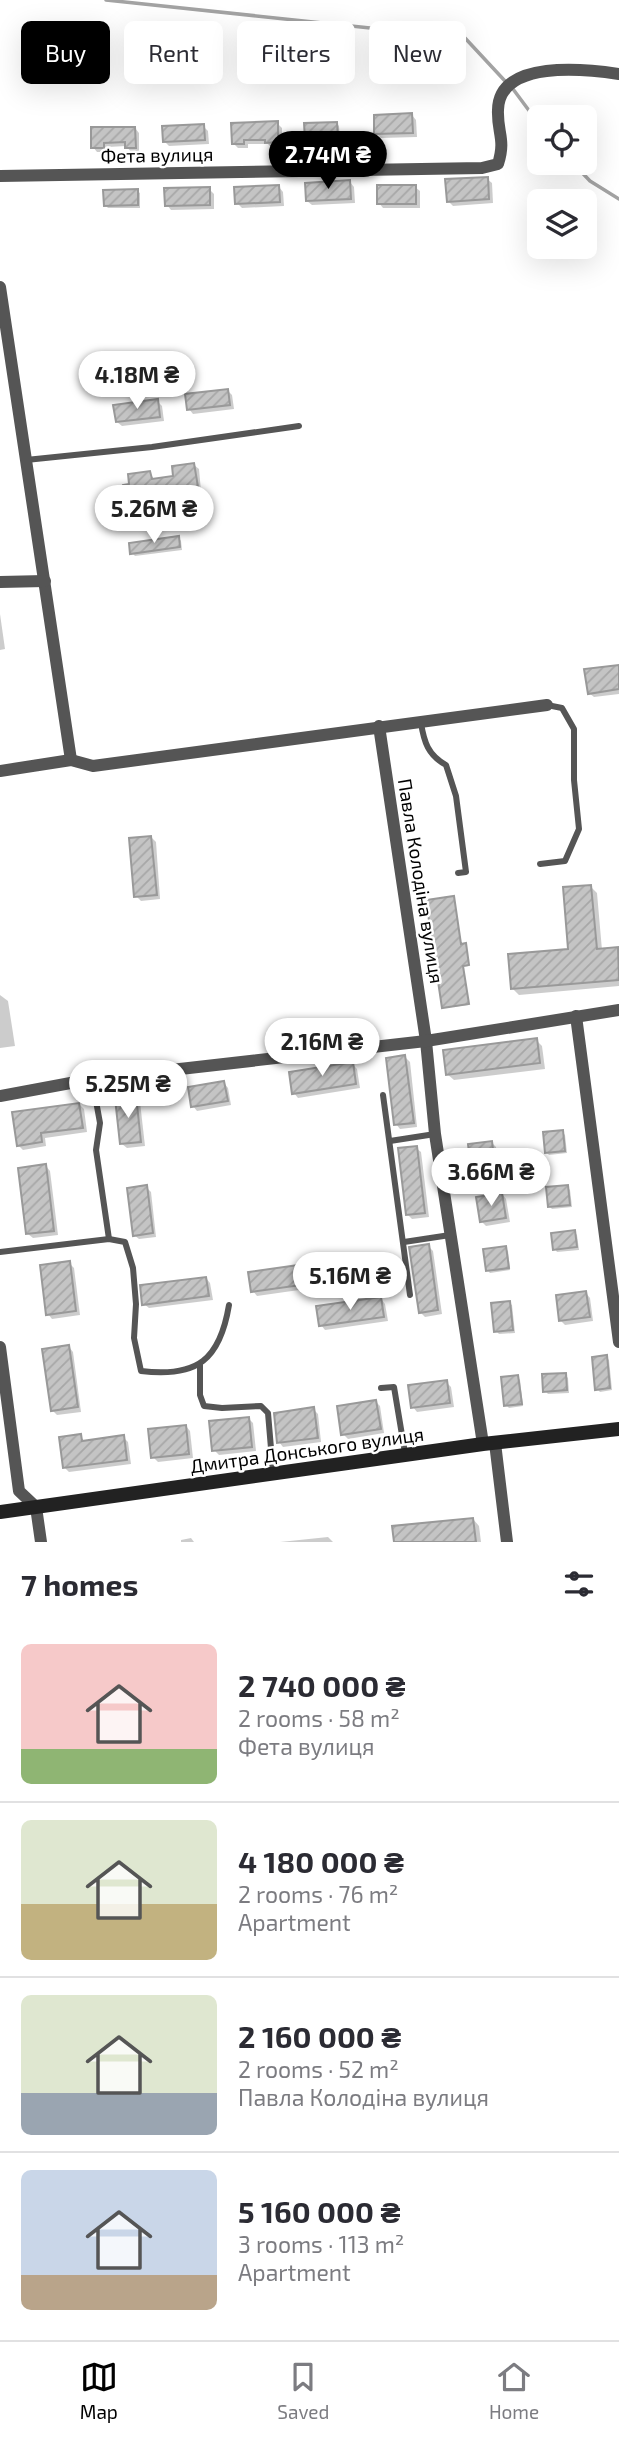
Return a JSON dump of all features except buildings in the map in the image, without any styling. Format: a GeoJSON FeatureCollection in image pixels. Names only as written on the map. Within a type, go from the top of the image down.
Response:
{"type":"FeatureCollection","features":[{"type":"Feature","properties":{"kind":"street","name":"Фета вулиця"},"geometry":{"type":"LineString","coordinates":[[0,176],[482,168],[498,164],[503,148],[498,109],[501,95],[514,81],[549,70],[619,74]]}},
{"type":"Feature","properties":{"kind":"street"},"geometry":{"type":"LineString","coordinates":[[0,287],[71,760]]}},
{"type":"Feature","properties":{"kind":"street"},"geometry":{"type":"LineString","coordinates":[[0,582],[45,581]]}},
{"type":"Feature","properties":{"kind":"street"},"geometry":{"type":"LineString","coordinates":[[0,771],[71,760],[93,766],[547,705]]}},
{"type":"Feature","properties":{"kind":"street","name":"Павла Колодіна вулиця"},"geometry":{"type":"LineString","coordinates":[[379,726],[426,1041],[435,1134],[450,1235],[508,1542]]}},
{"type":"Feature","properties":{"kind":"street"},"geometry":{"type":"LineString","coordinates":[[0,1096],[92,1079],[426,1041],[619,1010]]}},
{"type":"Feature","properties":{"kind":"street"},"geometry":{"type":"LineString","coordinates":[[576,1016],[619,1342]]}},
{"type":"Feature","properties":{"kind":"street"},"geometry":{"type":"LineString","coordinates":[[0,1347],[19,1490],[36,1507],[41,1542]]}},
{"type":"Feature","properties":{"kind":"street","name":"Дмитра Донського вулиця"},"geometry":{"type":"LineString","coordinates":[[0,1512],[489,1443],[619,1429]]}},
{"type":"Feature","properties":{"kind":"lane"},"geometry":{"type":"LineString","coordinates":[[26,460],[152,447],[299,426]]}},
{"type":"Feature","properties":{"kind":"lane"},"geometry":{"type":"LineString","coordinates":[[540,863],[565,862],[579,829],[574,779],[574,729],[562,708],[547,705]]}},
{"type":"Feature","properties":{"kind":"lane"},"geometry":{"type":"LineString","coordinates":[[421,721],[424,738],[434,758],[446,765],[456,796],[470,872],[458,873]]}},
{"type":"Feature","properties":{"kind":"lane"},"geometry":{"type":"LineString","coordinates":[[92,1079],[100,1123],[96,1150],[109,1239]]}},
{"type":"Feature","properties":{"kind":"lane"},"geometry":{"type":"LineString","coordinates":[[383,1095],[410,1294]]}},
{"type":"Feature","properties":{"kind":"lane"},"geometry":{"type":"LineString","coordinates":[[390,1141],[435,1134]]}},
{"type":"Feature","properties":{"kind":"lane"},"geometry":{"type":"LineString","coordinates":[[404,1242],[450,1235]]}},
{"type":"Feature","properties":{"kind":"lane"},"geometry":{"type":"LineString","coordinates":[[0,1252],[109,1239],[125,1242],[134,1268],[134,1338],[141,1371],[160,1374],[200,1365],[216,1350],[226,1326],[229,1305]]}},
{"type":"Feature","properties":{"kind":"lane"},"geometry":{"type":"LineString","coordinates":[[200,1365],[200,1395],[204,1406],[261,1406],[268,1413],[274,1474]]}},
{"type":"Feature","properties":{"kind":"lane"},"geometry":{"type":"LineString","coordinates":[[381,1388],[394,1387],[405,1455]]}},
{"type":"Feature","properties":{"kind":"waterway"},"geometry":{"type":"LineString","coordinates":[[106,0],[465,38],[505,81]]}},
{"type":"Feature","properties":{"kind":"waterway"},"geometry":{"type":"LineString","coordinates":[[513,89],[527,108]]}},
{"type":"Feature","properties":{"kind":"waterway"},"geometry":{"type":"LineString","coordinates":[[584,175],[619,199]]}}]}
